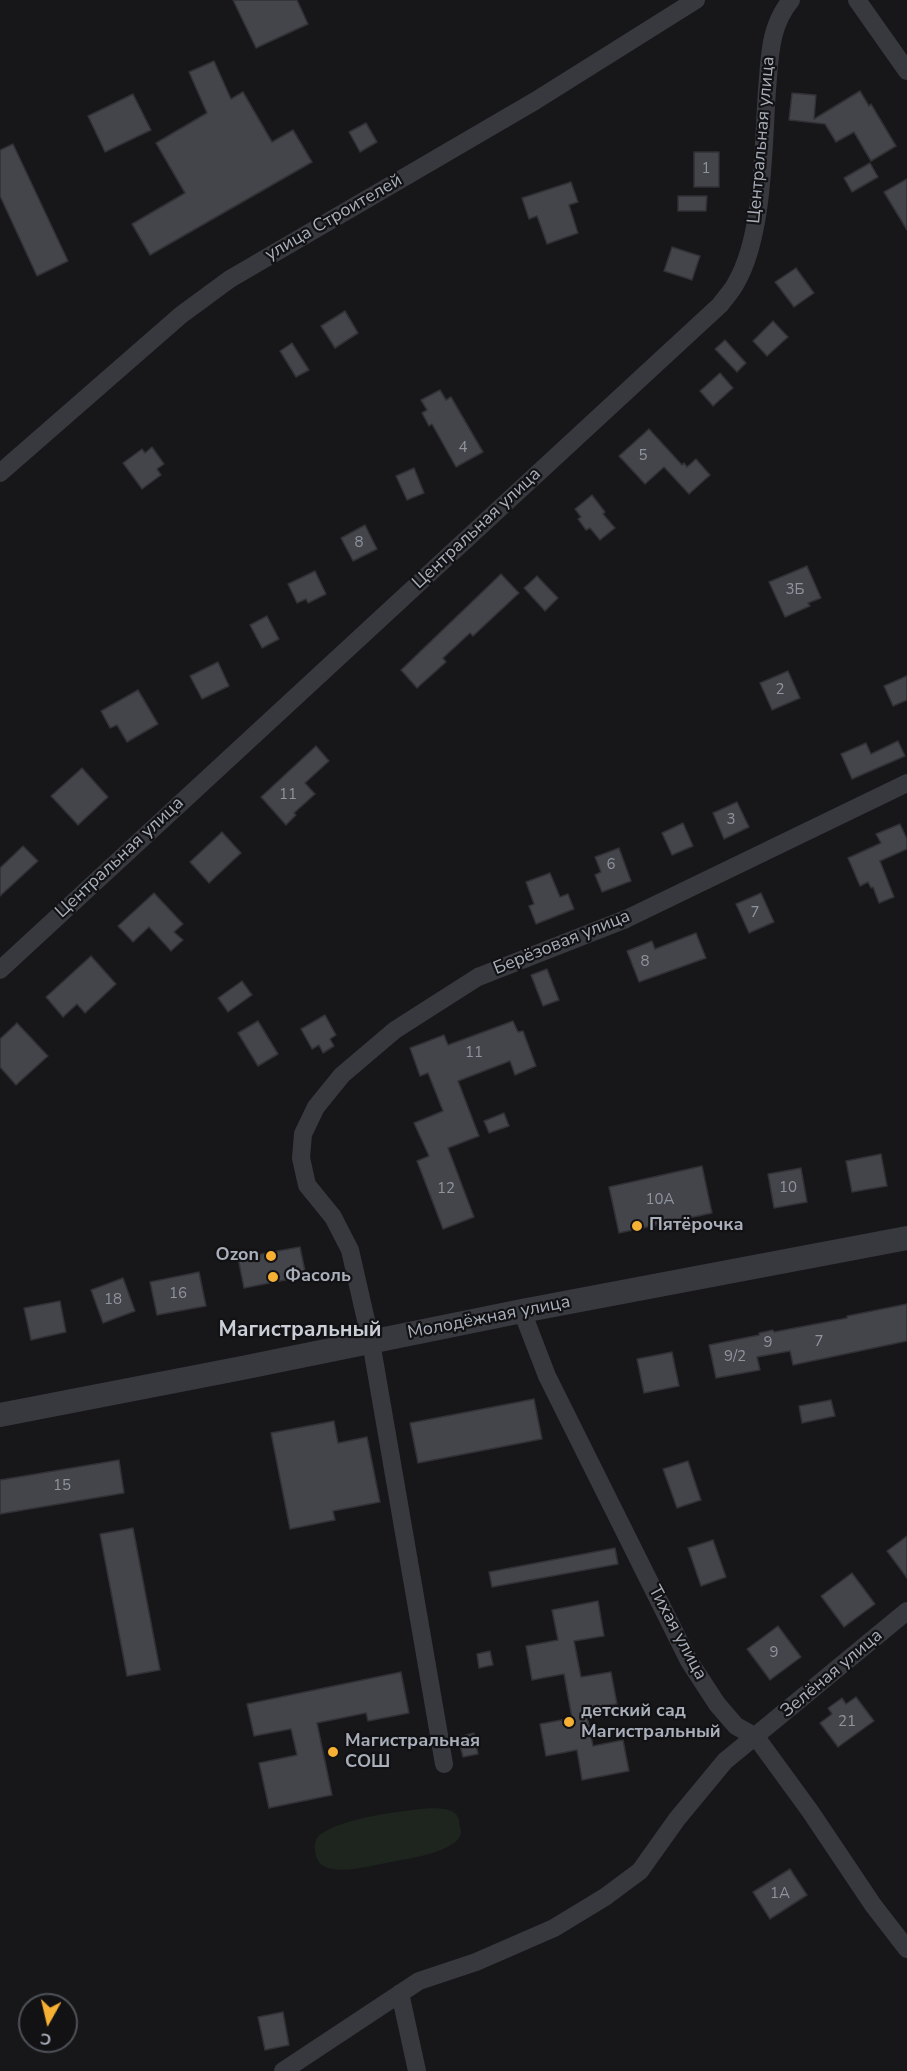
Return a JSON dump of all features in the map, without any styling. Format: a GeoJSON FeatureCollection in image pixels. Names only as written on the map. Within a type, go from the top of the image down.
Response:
{"type":"FeatureCollection","features":[{"type":"Feature","properties":{"kind":"street","name":"улица Строителей"},"geometry":{"type":"LineString","coordinates":[[0,473],[181,315],[230,279],[535,101],[696,0]]}},
{"type":"Feature","properties":{"kind":"street","name":"Центральная улица"},"geometry":{"type":"LineString","coordinates":[[0,970],[720,305],[736,283],[748,253],[758,212],[771,44],[780,13],[791,0]]}},
{"type":"Feature","properties":{"kind":"street"},"geometry":{"type":"LineString","coordinates":[[857,0],[906,68]]}},
{"type":"Feature","properties":{"kind":"street","name":"Берёзовая улица"},"geometry":{"type":"LineString","coordinates":[[371,1342],[350,1250],[333,1217],[308,1185],[301,1158],[303,1134],[316,1107],[342,1075],[394,1030],[478,977],[626,919],[907,783]]}},
{"type":"Feature","properties":{"kind":"street","name":"Молодёжная улица"},"geometry":{"type":"LineString","coordinates":[[0,1415],[522,1311],[907,1238]]}},
{"type":"Feature","properties":{"kind":"street","name":"Тихая улица"},"geometry":{"type":"LineString","coordinates":[[522,1311],[547,1376],[689,1660],[717,1704],[736,1726],[756,1737],[810,1811],[873,1905],[907,1949]]}},
{"type":"Feature","properties":{"kind":"street"},"geometry":{"type":"LineString","coordinates":[[371,1342],[444,1764]]}},
{"type":"Feature","properties":{"kind":"street","name":"Зелёная улица"},"geometry":{"type":"LineString","coordinates":[[284,2071],[419,1982],[476,1962],[554,1928],[605,1897],[640,1871],[677,1819],[725,1761],[907,1611]]}},
{"type":"Feature","properties":{"kind":"street"},"geometry":{"type":"LineString","coordinates":[[400,1993],[417,2071]]}},
{"type":"Feature","properties":{"kind":"shaded area"},"geometry":{"type":"Polygon","coordinates":[[[432,1808],[452,1811],[459,1820],[461,1834],[450,1846],[441,1850],[408,1859],[343,1870],[326,1867],[317,1858],[315,1843],[317,1839],[332,1828],[359,1819],[432,1808]]]}},
{"type":"Feature","properties":{"kind":"building"},"geometry":{"type":"Polygon","coordinates":[[[233,0],[297,0],[308,24],[256,48],[233,0]]]}},
{"type":"Feature","properties":{"kind":"building"},"geometry":{"type":"Polygon","coordinates":[[[214,61],[231,99],[243,92],[272,142],[293,130],[312,162],[150,255],[132,224],[185,193],[156,143],[207,113],[189,72],[214,61]]]}},
{"type":"Feature","properties":{"kind":"building"},"geometry":{"type":"Polygon","coordinates":[[[860,91],[869,106],[871,104],[896,146],[871,161],[854,132],[836,142],[825,124],[789,120],[792,93],[816,95],[814,119],[860,91]]]}},
{"type":"Feature","properties":{"kind":"building"},"geometry":{"type":"Polygon","coordinates":[[[133,94],[151,130],[105,152],[88,116],[133,94]]]}},
{"type":"Feature","properties":{"kind":"building"},"geometry":{"type":"Polygon","coordinates":[[[366,123],[377,142],[360,152],[349,132],[366,123]]]}},
{"type":"Feature","properties":{"kind":"building"},"geometry":{"type":"Polygon","coordinates":[[[13,144],[68,261],[37,276],[0,196],[0,150],[13,144]]]}},
{"type":"Feature","properties":{"kind":"building"},"geometry":{"type":"Polygon","coordinates":[[[694,152],[719,152],[719,187],[694,187],[694,152]]]}},
{"type":"Feature","properties":{"kind":"building"},"geometry":{"type":"Polygon","coordinates":[[[870,163],[878,177],[852,192],[844,178],[870,163]]]}},
{"type":"Feature","properties":{"kind":"building"},"geometry":{"type":"Polygon","coordinates":[[[907,179],[907,230],[884,192],[907,179]]]}},
{"type":"Feature","properties":{"kind":"building"},"geometry":{"type":"Polygon","coordinates":[[[571,182],[578,202],[569,205],[578,233],[547,244],[537,216],[529,219],[522,198],[571,182]]]}},
{"type":"Feature","properties":{"kind":"building"},"geometry":{"type":"Polygon","coordinates":[[[678,196],[707,196],[706,211],[678,211],[678,196]]]}},
{"type":"Feature","properties":{"kind":"building"},"geometry":{"type":"Polygon","coordinates":[[[672,247],[700,256],[692,280],[664,271],[672,247]]]}},
{"type":"Feature","properties":{"kind":"building"},"geometry":{"type":"Polygon","coordinates":[[[796,268],[814,293],[794,307],[775,282],[796,268]]]}},
{"type":"Feature","properties":{"kind":"building"},"geometry":{"type":"Polygon","coordinates":[[[345,311],[358,333],[335,348],[321,326],[345,311]]]}},
{"type":"Feature","properties":{"kind":"building"},"geometry":{"type":"Polygon","coordinates":[[[773,321],[788,337],[767,356],[753,341],[773,321]]]}},
{"type":"Feature","properties":{"kind":"building"},"geometry":{"type":"Polygon","coordinates":[[[725,340],[746,363],[737,372],[715,349],[725,340]]]}},
{"type":"Feature","properties":{"kind":"building"},"geometry":{"type":"Polygon","coordinates":[[[292,343],[309,370],[296,377],[280,351],[292,343]]]}},
{"type":"Feature","properties":{"kind":"building"},"geometry":{"type":"Polygon","coordinates":[[[720,373],[733,388],[713,406],[700,391],[720,373]]]}},
{"type":"Feature","properties":{"kind":"building"},"geometry":{"type":"Polygon","coordinates":[[[440,390],[446,400],[451,397],[483,452],[456,467],[432,424],[429,426],[422,413],[427,410],[421,400],[440,390]]]}},
{"type":"Feature","properties":{"kind":"building"},"geometry":{"type":"Polygon","coordinates":[[[649,429],[682,465],[684,463],[687,467],[696,459],[710,475],[689,494],[664,467],[645,484],[619,456],[649,429]]]}},
{"type":"Feature","properties":{"kind":"building"},"geometry":{"type":"Polygon","coordinates":[[[152,447],[164,464],[157,469],[161,475],[142,489],[123,463],[142,449],[145,453],[152,447]]]}},
{"type":"Feature","properties":{"kind":"building"},"geometry":{"type":"Polygon","coordinates":[[[414,468],[424,493],[407,500],[396,476],[414,468]]]}},
{"type":"Feature","properties":{"kind":"building"},"geometry":{"type":"Polygon","coordinates":[[[592,495],[605,512],[603,514],[615,528],[600,540],[590,528],[586,530],[578,519],[581,517],[575,509],[592,495]]]}},
{"type":"Feature","properties":{"kind":"building"},"geometry":{"type":"Polygon","coordinates":[[[365,525],[377,549],[353,561],[341,538],[365,525]]]}},
{"type":"Feature","properties":{"kind":"building"},"geometry":{"type":"Polygon","coordinates":[[[807,566],[821,598],[808,603],[810,606],[785,617],[769,582],[807,566]]]}},
{"type":"Feature","properties":{"kind":"building"},"geometry":{"type":"Polygon","coordinates":[[[315,571],[326,594],[308,603],[306,599],[297,603],[288,584],[315,571]]]}},
{"type":"Feature","properties":{"kind":"building"},"geometry":{"type":"Polygon","coordinates":[[[501,574],[519,593],[473,636],[470,633],[443,658],[446,662],[417,688],[401,670],[501,574]]]}},
{"type":"Feature","properties":{"kind":"building"},"geometry":{"type":"Polygon","coordinates":[[[537,576],[558,598],[545,611],[524,588],[537,576]]]}},
{"type":"Feature","properties":{"kind":"building"},"geometry":{"type":"Polygon","coordinates":[[[267,616],[279,639],[262,648],[250,625],[267,616]]]}},
{"type":"Feature","properties":{"kind":"building"},"geometry":{"type":"Polygon","coordinates":[[[218,662],[229,686],[202,699],[190,676],[218,662]]]}},
{"type":"Feature","properties":{"kind":"building"},"geometry":{"type":"Polygon","coordinates":[[[788,671],[800,698],[772,710],[760,683],[788,671]]]}},
{"type":"Feature","properties":{"kind":"building"},"geometry":{"type":"Polygon","coordinates":[[[907,676],[907,700],[893,706],[884,686],[907,676]]]}},
{"type":"Feature","properties":{"kind":"building"},"geometry":{"type":"Polygon","coordinates":[[[138,690],[158,724],[127,742],[117,725],[110,728],[101,711],[138,690]]]}},
{"type":"Feature","properties":{"kind":"building"},"geometry":{"type":"Polygon","coordinates":[[[898,741],[905,756],[852,779],[841,754],[866,743],[871,754],[898,741]]]}},
{"type":"Feature","properties":{"kind":"building"},"geometry":{"type":"Polygon","coordinates":[[[316,746],[329,761],[305,783],[315,794],[294,813],[296,815],[286,825],[261,797],[316,746]]]}},
{"type":"Feature","properties":{"kind":"building"},"geometry":{"type":"Polygon","coordinates":[[[82,768],[108,797],[78,825],[51,796],[82,768]]]}},
{"type":"Feature","properties":{"kind":"building"},"geometry":{"type":"Polygon","coordinates":[[[737,802],[749,827],[724,839],[713,813],[737,802]]]}},
{"type":"Feature","properties":{"kind":"building"},"geometry":{"type":"Polygon","coordinates":[[[683,823],[693,846],[672,855],[662,833],[683,823]]]}},
{"type":"Feature","properties":{"kind":"building"},"geometry":{"type":"Polygon","coordinates":[[[900,824],[907,839],[907,849],[880,861],[894,897],[879,903],[873,887],[871,888],[868,882],[860,886],[848,858],[881,843],[876,834],[900,824]]]}},
{"type":"Feature","properties":{"kind":"building"},"geometry":{"type":"Polygon","coordinates":[[[222,832],[241,853],[209,883],[190,862],[222,832]]]}},
{"type":"Feature","properties":{"kind":"building"},"geometry":{"type":"Polygon","coordinates":[[[23,846],[38,861],[0,896],[0,868],[23,846]]]}},
{"type":"Feature","properties":{"kind":"building"},"geometry":{"type":"Polygon","coordinates":[[[619,848],[631,881],[602,892],[595,875],[601,872],[595,857],[619,848]]]}},
{"type":"Feature","properties":{"kind":"building"},"geometry":{"type":"Polygon","coordinates":[[[550,873],[560,897],[568,894],[574,909],[536,924],[529,906],[534,904],[526,882],[550,873]]]}},
{"type":"Feature","properties":{"kind":"building"},"geometry":{"type":"Polygon","coordinates":[[[154,893],[183,924],[174,932],[183,940],[171,951],[149,927],[133,942],[118,926],[154,893]]]}},
{"type":"Feature","properties":{"kind":"building"},"geometry":{"type":"Polygon","coordinates":[[[761,893],[774,922],[749,933],[736,904],[761,893]]]}},
{"type":"Feature","properties":{"kind":"building"},"geometry":{"type":"Polygon","coordinates":[[[696,933],[706,958],[639,982],[627,951],[652,941],[655,949],[696,933]]]}},
{"type":"Feature","properties":{"kind":"building"},"geometry":{"type":"Polygon","coordinates":[[[91,956],[116,984],[85,1013],[77,1004],[63,1017],[46,997],[91,956]]]}},
{"type":"Feature","properties":{"kind":"building"},"geometry":{"type":"Polygon","coordinates":[[[547,969],[559,1000],[543,1006],[531,975],[547,969]]]}},
{"type":"Feature","properties":{"kind":"building"},"geometry":{"type":"Polygon","coordinates":[[[242,981],[252,995],[228,1012],[218,998],[242,981]]]}},
{"type":"Feature","properties":{"kind":"building"},"geometry":{"type":"Polygon","coordinates":[[[325,1015],[336,1035],[330,1039],[334,1046],[323,1053],[319,1045],[312,1049],[301,1029],[325,1015]]]}},
{"type":"Feature","properties":{"kind":"building"},"geometry":{"type":"Polygon","coordinates":[[[258,1021],[278,1054],[258,1066],[238,1033],[258,1021]]]}},
{"type":"Feature","properties":{"kind":"building"},"geometry":{"type":"Polygon","coordinates":[[[513,1021],[518,1032],[523,1031],[536,1066],[515,1075],[510,1061],[458,1081],[479,1136],[448,1148],[474,1217],[443,1229],[417,1161],[429,1156],[414,1123],[443,1111],[428,1073],[420,1076],[410,1048],[444,1035],[448,1045],[513,1021]]]}},
{"type":"Feature","properties":{"kind":"building"},"geometry":{"type":"Polygon","coordinates":[[[17,1023],[48,1056],[16,1085],[0,1067],[0,1039],[17,1023]]]}},
{"type":"Feature","properties":{"kind":"building"},"geometry":{"type":"Polygon","coordinates":[[[504,1113],[509,1126],[489,1133],[484,1121],[504,1113]]]}},
{"type":"Feature","properties":{"kind":"building"},"geometry":{"type":"Polygon","coordinates":[[[881,1154],[887,1186],[852,1192],[846,1161],[881,1154]]]}},
{"type":"Feature","properties":{"kind":"building"},"geometry":{"type":"Polygon","coordinates":[[[702,1166],[712,1213],[619,1233],[609,1187],[702,1166]]]}},
{"type":"Feature","properties":{"kind":"building"},"geometry":{"type":"Polygon","coordinates":[[[801,1168],[807,1202],[774,1208],[768,1174],[801,1168]]]}},
{"type":"Feature","properties":{"kind":"building"},"geometry":{"type":"Polygon","coordinates":[[[300,1247],[306,1276],[244,1288],[238,1258],[300,1247]]]}},
{"type":"Feature","properties":{"kind":"building"},"geometry":{"type":"Polygon","coordinates":[[[199,1272],[206,1306],[157,1315],[150,1282],[199,1272]]]}},
{"type":"Feature","properties":{"kind":"building"},"geometry":{"type":"Polygon","coordinates":[[[123,1278],[135,1311],[103,1323],[91,1290],[123,1278]]]}},
{"type":"Feature","properties":{"kind":"building"},"geometry":{"type":"Polygon","coordinates":[[[60,1301],[66,1332],[31,1340],[24,1308],[60,1301]]]}},
{"type":"Feature","properties":{"kind":"building"},"geometry":{"type":"Polygon","coordinates":[[[907,1304],[907,1341],[793,1365],[790,1351],[757,1357],[760,1370],[716,1378],[709,1345],[907,1304]]]}},
{"type":"Feature","properties":{"kind":"building"},"geometry":{"type":"Polygon","coordinates":[[[672,1352],[679,1386],[644,1393],[637,1359],[672,1352]]]}},
{"type":"Feature","properties":{"kind":"building"},"geometry":{"type":"Polygon","coordinates":[[[534,1399],[542,1439],[418,1463],[410,1423],[534,1399]]]}},
{"type":"Feature","properties":{"kind":"building"},"geometry":{"type":"Polygon","coordinates":[[[831,1400],[835,1416],[802,1423],[799,1406],[831,1400]]]}},
{"type":"Feature","properties":{"kind":"building"},"geometry":{"type":"Polygon","coordinates":[[[334,1421],[338,1443],[367,1437],[380,1502],[333,1511],[335,1520],[290,1529],[271,1433],[334,1421]]]}},
{"type":"Feature","properties":{"kind":"building"},"geometry":{"type":"Polygon","coordinates":[[[119,1460],[124,1493],[0,1514],[0,1480],[119,1460]]]}},
{"type":"Feature","properties":{"kind":"building"},"geometry":{"type":"Polygon","coordinates":[[[688,1461],[701,1500],[677,1508],[663,1469],[688,1461]]]}},
{"type":"Feature","properties":{"kind":"building"},"geometry":{"type":"Polygon","coordinates":[[[133,1528],[160,1670],[127,1676],[100,1534],[133,1528]]]}},
{"type":"Feature","properties":{"kind":"building"},"geometry":{"type":"Polygon","coordinates":[[[907,1536],[907,1578],[887,1551],[907,1536]]]}},
{"type":"Feature","properties":{"kind":"building"},"geometry":{"type":"Polygon","coordinates":[[[713,1540],[726,1577],[701,1586],[688,1548],[713,1540]]]}},
{"type":"Feature","properties":{"kind":"building"},"geometry":{"type":"Polygon","coordinates":[[[615,1548],[618,1564],[492,1587],[489,1572],[615,1548]]]}},
{"type":"Feature","properties":{"kind":"building"},"geometry":{"type":"Polygon","coordinates":[[[852,1573],[875,1604],[844,1627],[821,1596],[852,1573]]]}},
{"type":"Feature","properties":{"kind":"building"},"geometry":{"type":"Polygon","coordinates":[[[598,1601],[604,1636],[574,1641],[581,1677],[611,1672],[617,1704],[586,1710],[593,1746],[623,1740],[629,1771],[582,1780],[577,1750],[546,1756],[540,1724],[572,1718],[564,1674],[532,1680],[526,1646],[558,1640],[552,1610],[598,1601]]]}},
{"type":"Feature","properties":{"kind":"building"},"geometry":{"type":"Polygon","coordinates":[[[778,1626],[801,1657],[770,1680],[747,1649],[778,1626]]]}},
{"type":"Feature","properties":{"kind":"building"},"geometry":{"type":"Polygon","coordinates":[[[490,1651],[493,1665],[479,1668],[477,1654],[490,1651]]]}},
{"type":"Feature","properties":{"kind":"building"},"geometry":{"type":"Polygon","coordinates":[[[401,1672],[409,1713],[368,1721],[366,1713],[317,1723],[332,1795],[269,1808],[259,1763],[297,1755],[291,1729],[254,1736],[247,1704],[401,1672]]]}},
{"type":"Feature","properties":{"kind":"building"},"geometry":{"type":"Polygon","coordinates":[[[856,1697],[874,1721],[838,1747],[820,1723],[832,1714],[828,1708],[842,1698],[846,1704],[856,1697]]]}},
{"type":"Feature","properties":{"kind":"building"},"geometry":{"type":"Polygon","coordinates":[[[474,1733],[478,1754],[463,1757],[458,1737],[474,1733]]]}},
{"type":"Feature","properties":{"kind":"building"},"geometry":{"type":"Polygon","coordinates":[[[790,1869],[807,1895],[770,1919],[753,1892],[790,1869]]]}},
{"type":"Feature","properties":{"kind":"building"},"geometry":{"type":"Polygon","coordinates":[[[283,2012],[289,2045],[265,2050],[258,2017],[283,2012]]]}},
{"type":"Feature","properties":{"kind":"place","name":"Пятёрочка"},"geometry":{"type":"Point","coordinates":[637,1226]}},
{"type":"Feature","properties":{"kind":"place","name":"Ozon"},"geometry":{"type":"Point","coordinates":[271,1256]}},
{"type":"Feature","properties":{"kind":"place","name":"Фасоль"},"geometry":{"type":"Point","coordinates":[273,1277]}},
{"type":"Feature","properties":{"kind":"place","name":"детский сад Магистральный"},"geometry":{"type":"Point","coordinates":[569,1722]}},
{"type":"Feature","properties":{"kind":"place","name":"Магистральная СОШ"},"geometry":{"type":"Point","coordinates":[333,1752]}},
{"type":"Feature","properties":{"kind":"district","name":"Магистральный"},"geometry":{"type":"Point","coordinates":[300,1331]}}]}
